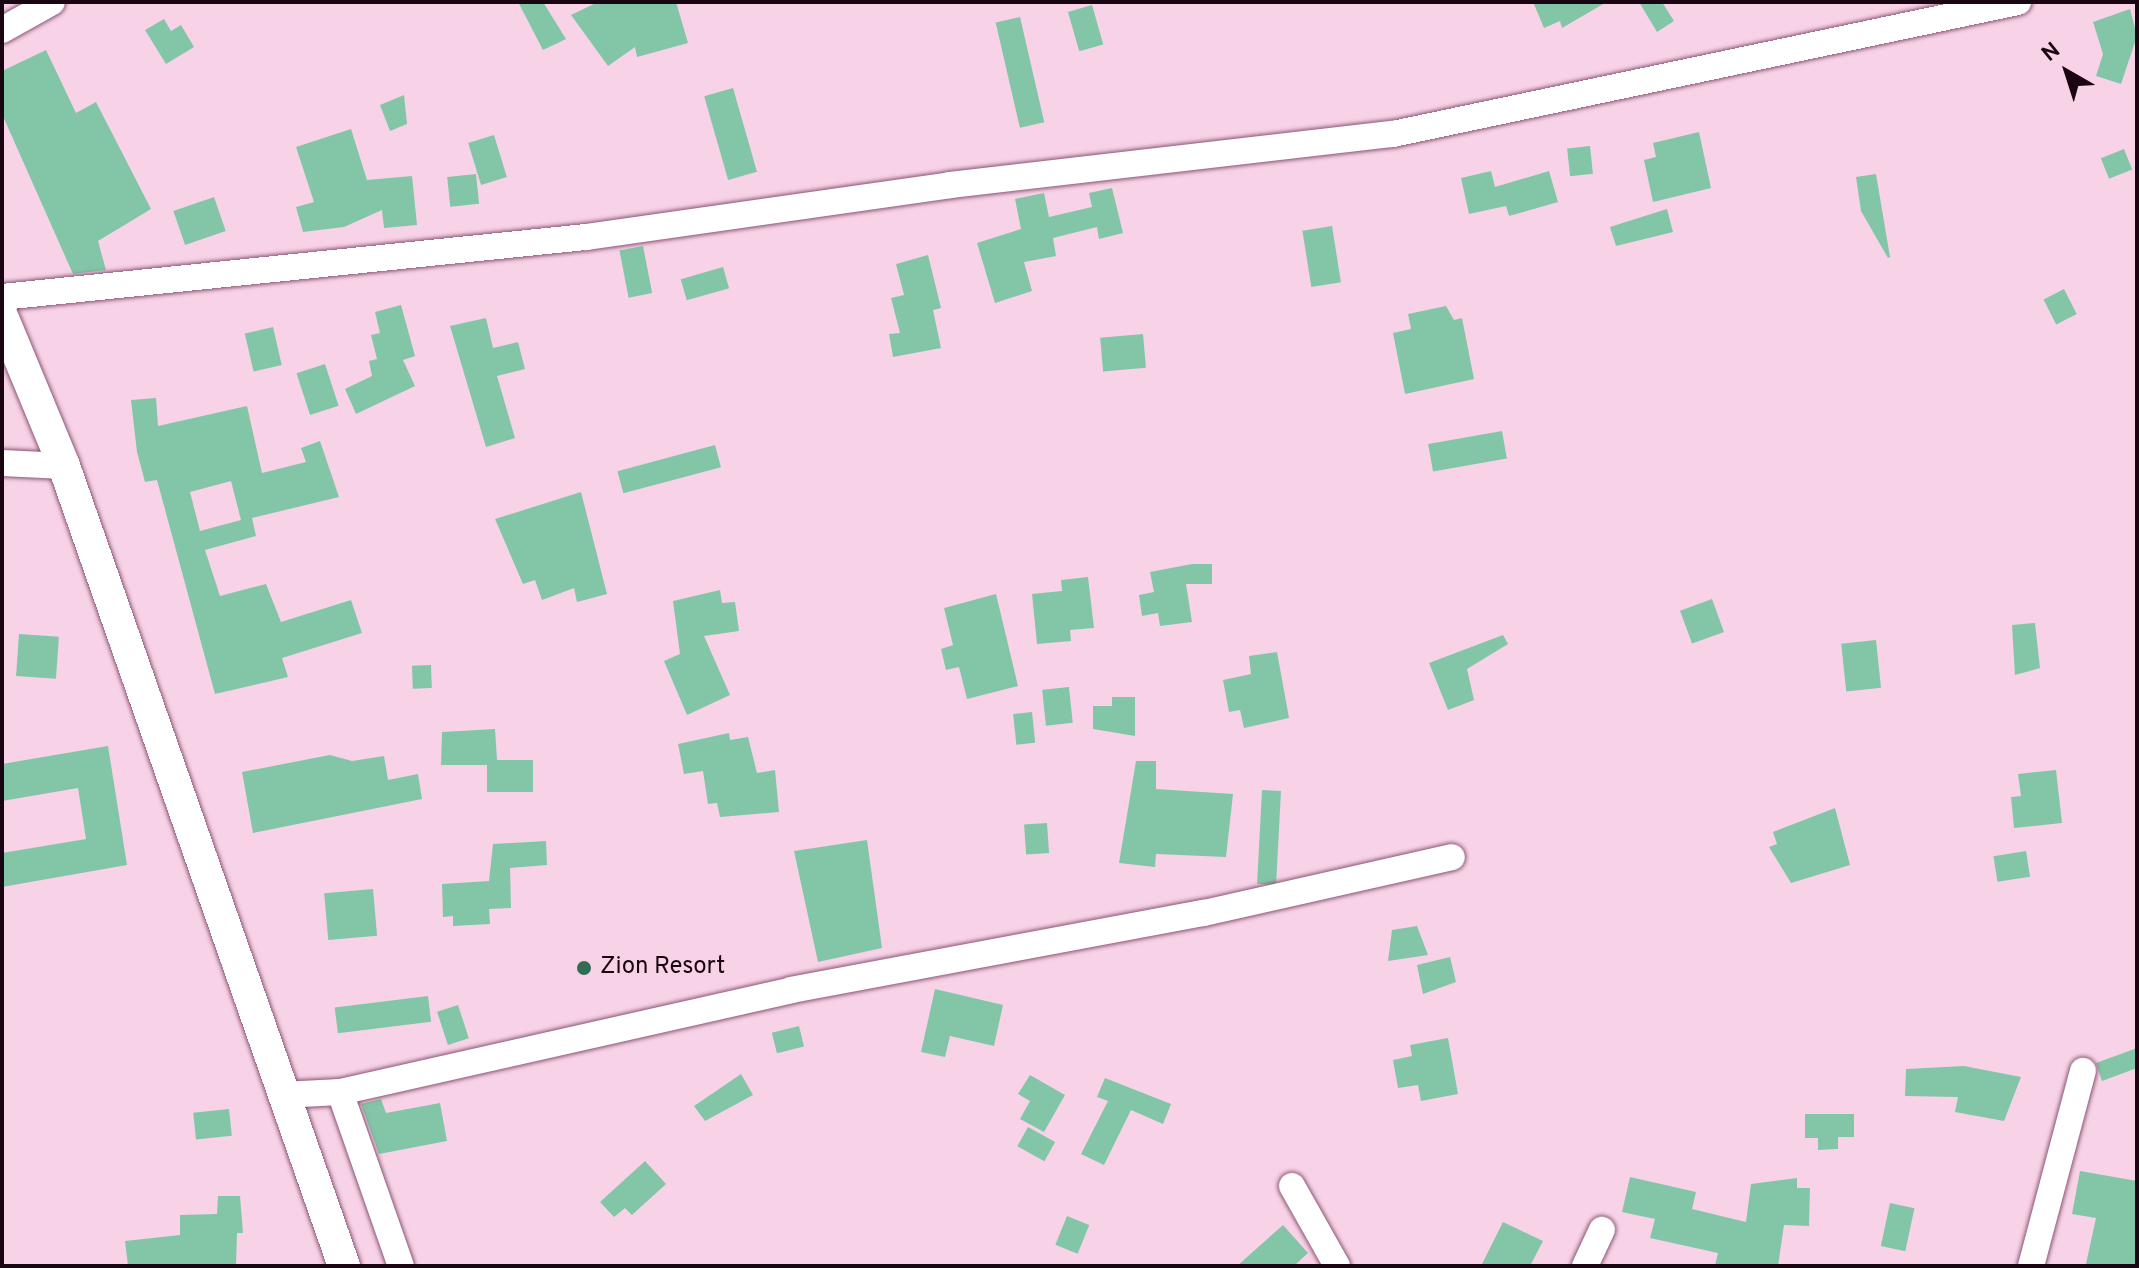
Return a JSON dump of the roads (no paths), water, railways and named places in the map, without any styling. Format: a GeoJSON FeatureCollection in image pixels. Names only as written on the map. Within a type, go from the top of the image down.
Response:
{"type":"FeatureCollection","features":[{"type":"Feature","properties":{"kind":"street"},"geometry":{"type":"LineString","coordinates":[[2,30],[52,2]]}},
{"type":"Feature","properties":{"kind":"street"},"geometry":{"type":"LineString","coordinates":[[2,297],[586,237],[950,185],[1393,134],[2018,2]]}},
{"type":"Feature","properties":{"kind":"street"},"geometry":{"type":"LineString","coordinates":[[2,316],[64,466],[344,1266]]}},
{"type":"Feature","properties":{"kind":"street"},"geometry":{"type":"LineString","coordinates":[[2,463],[64,466]]}},
{"type":"Feature","properties":{"kind":"street"},"geometry":{"type":"LineString","coordinates":[[282,1095],[340,1092],[791,990],[1204,913],[1452,857]]}},
{"type":"Feature","properties":{"kind":"street"},"geometry":{"type":"LineString","coordinates":[[2031,1266],[2083,1071]]}},
{"type":"Feature","properties":{"kind":"street"},"geometry":{"type":"LineString","coordinates":[[340,1092],[401,1266]]}},
{"type":"Feature","properties":{"kind":"street"},"geometry":{"type":"LineString","coordinates":[[1292,1186],[1337,1266]]}},
{"type":"Feature","properties":{"kind":"street"},"geometry":{"type":"LineString","coordinates":[[1585,1266],[1602,1230]]}},
{"type":"Feature","properties":{"kind":"place","name":"Zion Resort"},"geometry":{"type":"Point","coordinates":[584,968]}}]}
